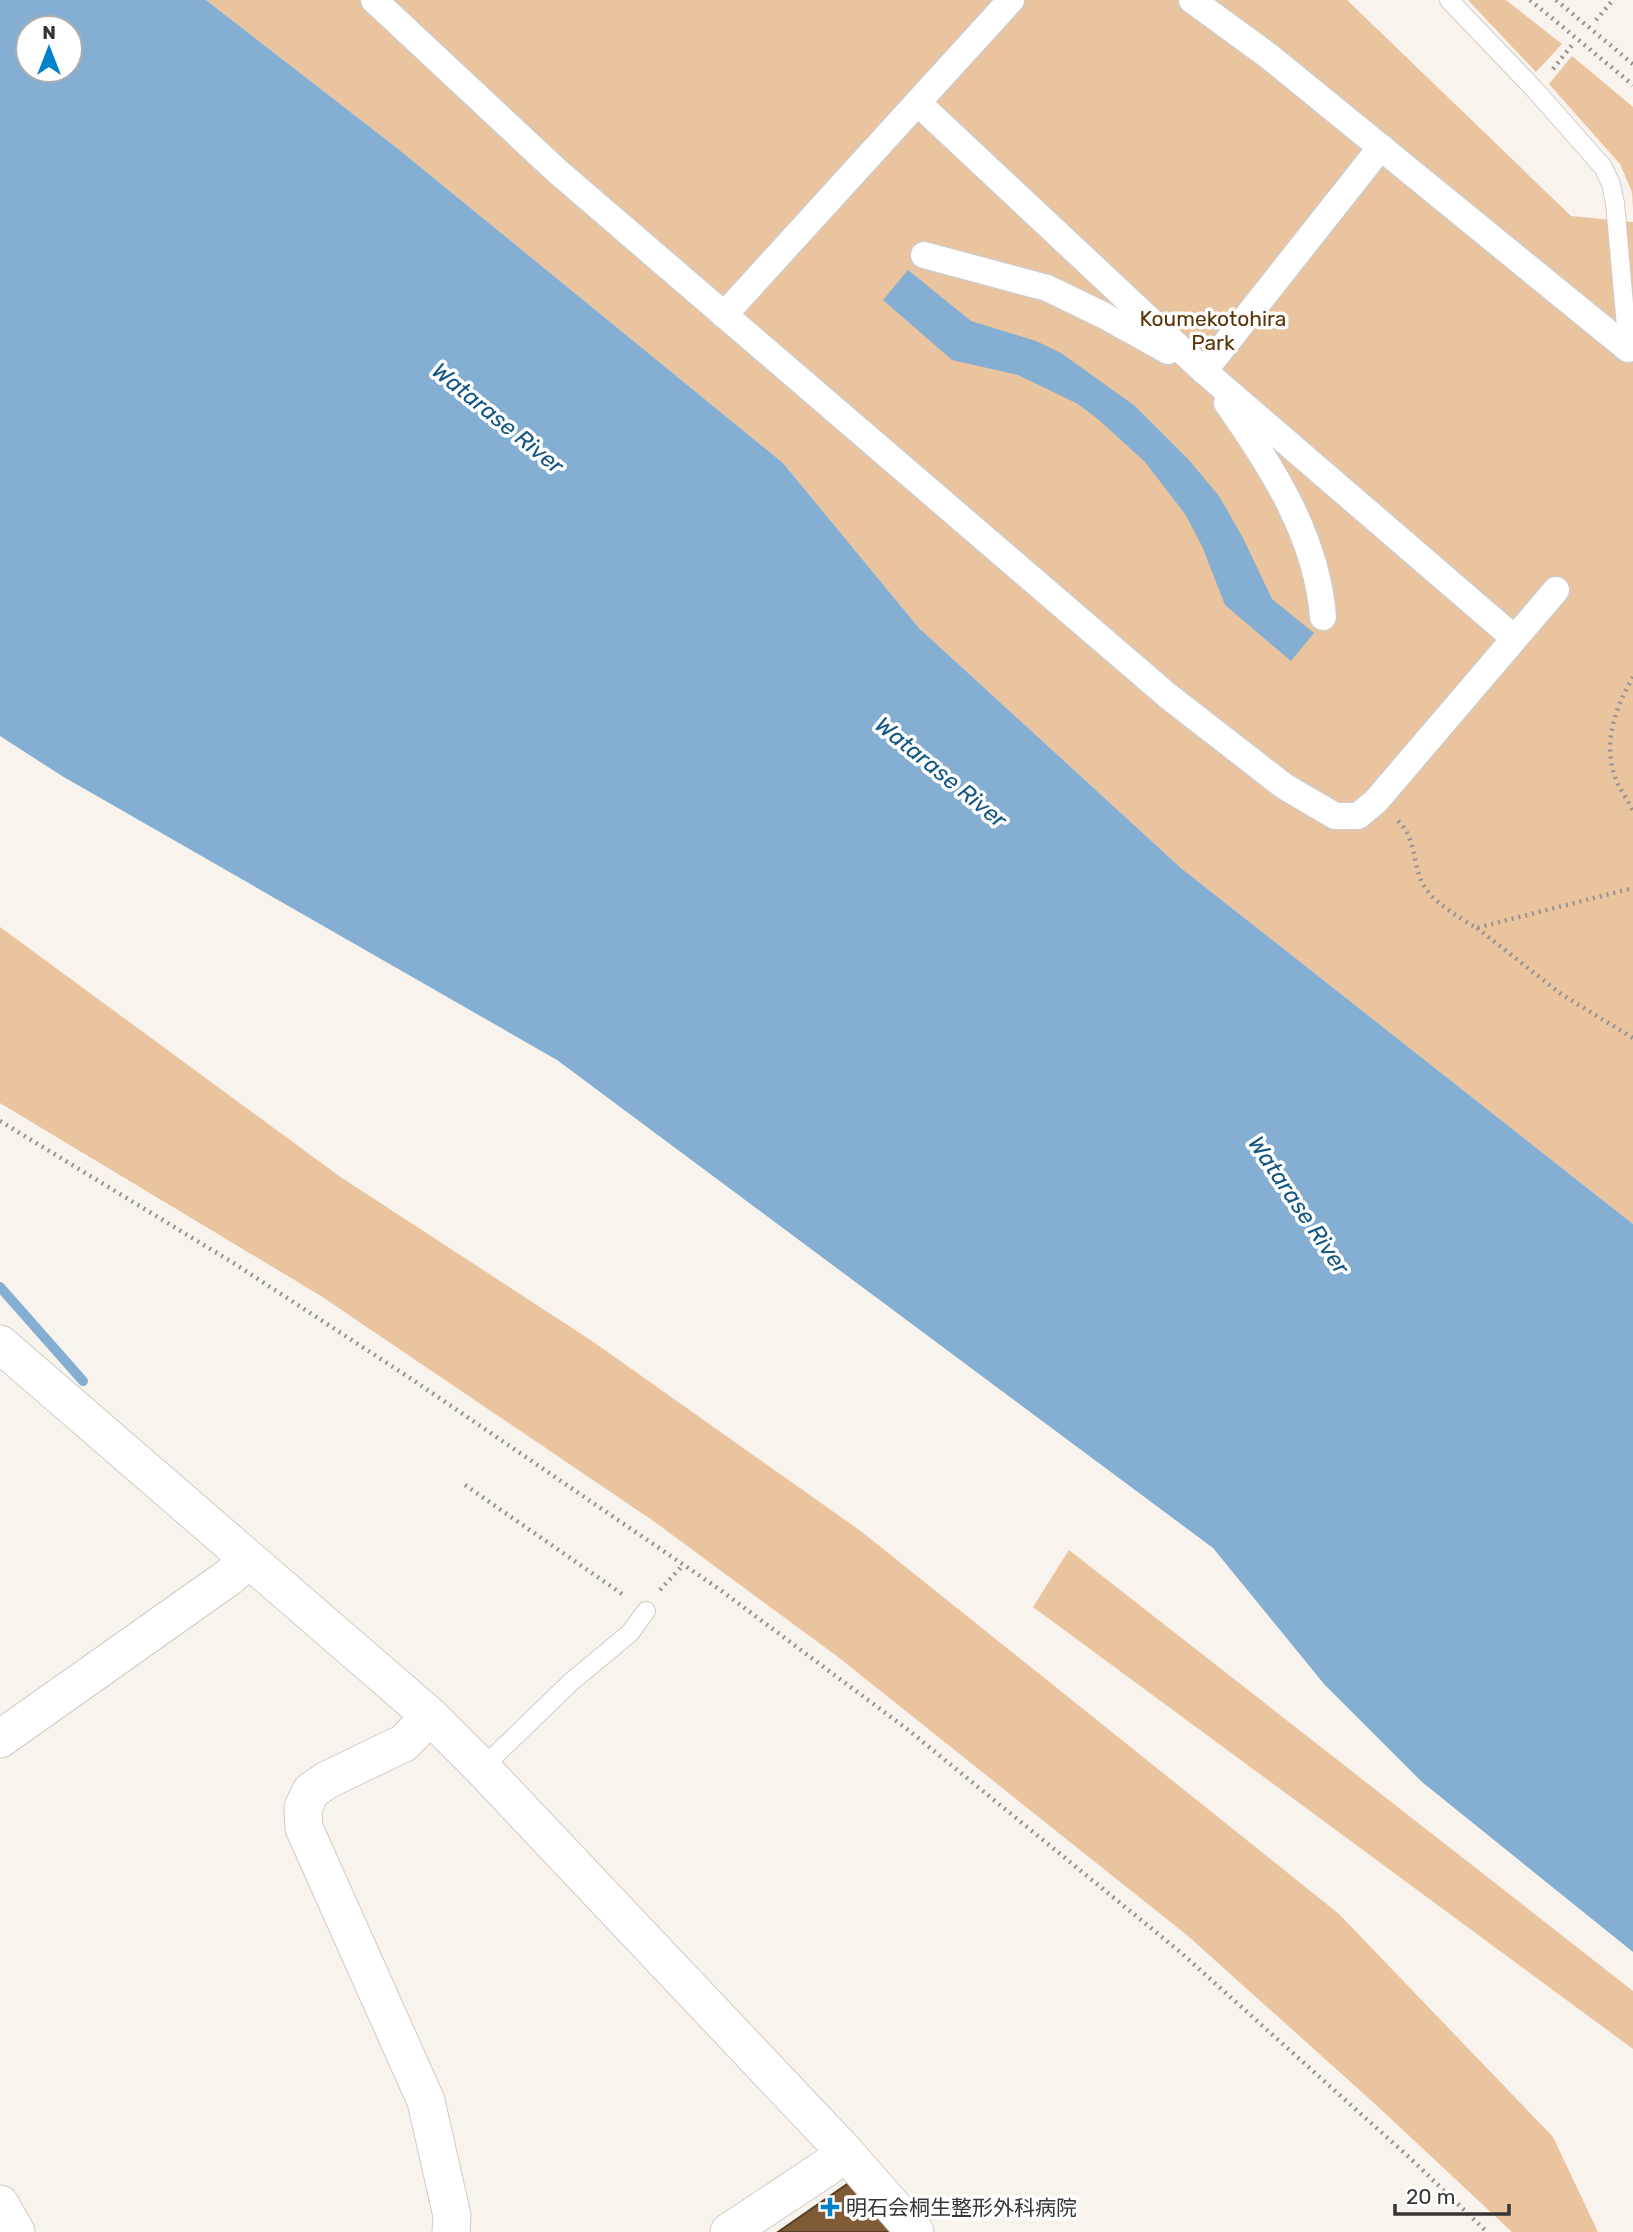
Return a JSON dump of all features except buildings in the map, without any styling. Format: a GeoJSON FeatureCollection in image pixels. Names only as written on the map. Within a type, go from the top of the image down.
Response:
{"type":"FeatureCollection","features":[{"type":"Feature","properties":{"kind":"street"},"geometry":{"type":"LineString","coordinates":[[373,0],[556,171],[1168,696],[1284,786],[1335,816],[1357,816],[1376,801],[1556,590]]}},
{"type":"Feature","properties":{"kind":"street"},"geometry":{"type":"LineString","coordinates":[[724,315],[1011,0]]}},
{"type":"Feature","properties":{"kind":"street"},"geometry":{"type":"LineString","coordinates":[[1192,0],[1270,57],[1631,351]]}},
{"type":"Feature","properties":{"kind":"street"},"geometry":{"type":"LineString","coordinates":[[918,103],[1204,371],[1514,638]]}},
{"type":"Feature","properties":{"kind":"street"},"geometry":{"type":"LineString","coordinates":[[1204,371],[1381,147]]}},
{"type":"Feature","properties":{"kind":"street"},"geometry":{"type":"LineString","coordinates":[[924,254],[1047,288],[1103,315],[1204,371],[1275,473],[1321,592],[1323,617]]}},
{"type":"Feature","properties":{"kind":"street"},"geometry":{"type":"LineString","coordinates":[[0,1343],[430,1716],[845,2152],[915,2232]]}},
{"type":"Feature","properties":{"kind":"street"},"geometry":{"type":"LineString","coordinates":[[3,1732],[229,1577],[248,1560]]}},
{"type":"Feature","properties":{"kind":"street"},"geometry":{"type":"LineString","coordinates":[[430,1716],[404,1743],[327,1780],[312,1791],[303,1808],[304,1828],[426,2101],[452,2216],[451,2232]]}},
{"type":"Feature","properties":{"kind":"street"},"geometry":{"type":"LineString","coordinates":[[729,2232],[827,2167],[845,2152]]}},
{"type":"Feature","properties":{"kind":"street"},"geometry":{"type":"LineString","coordinates":[[0,2204],[16,2232]]}},
{"type":"Feature","properties":{"kind":"lane"},"geometry":{"type":"LineString","coordinates":[[1449,0],[1535,90],[1603,167],[1611,184],[1615,203],[1631,351]]}},
{"type":"Feature","properties":{"kind":"lane"},"geometry":{"type":"LineString","coordinates":[[482,1768],[571,1682],[630,1633],[646,1611]]}},
{"type":"Feature","properties":{"kind":"path"},"geometry":{"type":"LineString","coordinates":[[1530,0],[1633,85]]}},
{"type":"Feature","properties":{"kind":"path"},"geometry":{"type":"LineString","coordinates":[[1556,0],[1633,64]]}},
{"type":"Feature","properties":{"kind":"path"},"geometry":{"type":"LineString","coordinates":[[1595,20],[1613,0]]}},
{"type":"Feature","properties":{"kind":"path"},"geometry":{"type":"LineString","coordinates":[[1547,77],[1572,45]]}},
{"type":"Feature","properties":{"kind":"path"},"geometry":{"type":"LineString","coordinates":[[1633,677],[1615,709],[1610,742],[1615,777],[1633,811]]}},
{"type":"Feature","properties":{"kind":"path"},"geometry":{"type":"LineString","coordinates":[[1376,801],[1403,826],[1412,841],[1423,885],[1445,907],[1561,993],[1633,1038]]}},
{"type":"Feature","properties":{"kind":"path"},"geometry":{"type":"LineString","coordinates":[[1476,928],[1633,888]]}},
{"type":"Feature","properties":{"kind":"path"},"geometry":{"type":"LineString","coordinates":[[0,1121],[235,1264],[424,1387],[719,1588],[907,1729],[1179,1951],[1400,2149],[1488,2232]]}},
{"type":"Feature","properties":{"kind":"path"},"geometry":{"type":"LineString","coordinates":[[465,1485],[646,1611]]}},
{"type":"Feature","properties":{"kind":"path"},"geometry":{"type":"LineString","coordinates":[[673,1575],[683,1565]]}},
{"type":"Feature","properties":{"kind":"green space","name":"Koumekotohira Park"},"geometry":{"type":"Polygon","coordinates":[[[206,0],[1347,0],[1571,216],[1633,222],[1633,1224],[1181,868],[919,628],[783,463],[397,148],[206,0]]]}},
{"type":"Feature","properties":{"kind":"green space"},"geometry":{"type":"Polygon","coordinates":[[[1468,0],[1506,0],[1562,44],[1536,72],[1468,0]]]}},
{"type":"Feature","properties":{"kind":"green space"},"geometry":{"type":"Polygon","coordinates":[[[1572,56],[1633,107],[1633,209],[1632,192],[1620,164],[1549,84],[1572,56]]]}},
{"type":"Feature","properties":{"kind":"green space"},"geometry":{"type":"Polygon","coordinates":[[[0,927],[339,1176],[592,1341],[862,1532],[1339,1914],[1553,2137],[1598,2232],[1512,2232],[1374,2103],[1188,1936],[838,1657],[652,1520],[321,1296],[0,1103],[0,927]]]}},
{"type":"Feature","properties":{"kind":"green space"},"geometry":{"type":"Polygon","coordinates":[[[1069,1550],[1633,1991],[1633,2049],[1033,1607],[1069,1550]]]}},
{"type":"Feature","properties":{"kind":"water","name":"Watarase River"},"geometry":{"type":"Polygon","coordinates":[[[0,0],[206,0],[397,148],[783,463],[919,628],[1181,868],[1633,1224],[1633,1952],[1422,1782],[1324,1684],[1213,1548],[557,1060],[62,776],[0,736],[0,0]]]}},
{"type":"Feature","properties":{"kind":"water"},"geometry":{"type":"Polygon","coordinates":[[[908,270],[971,321],[1036,341],[1061,353],[1135,406],[1188,459],[1219,496],[1243,538],[1272,599],[1314,633],[1291,661],[1225,605],[1202,546],[1185,514],[1145,462],[1099,420],[1078,404],[1018,375],[952,360],[883,300],[908,270]]]}},
{"type":"Feature","properties":{"kind":"waterway"},"geometry":{"type":"LineString","coordinates":[[0,1287],[83,1381]]}},
{"type":"Feature","properties":{"kind":"place","name":"明石会桐生整形外科病院"},"geometry":{"type":"Point","coordinates":[830,2207]}}]}
